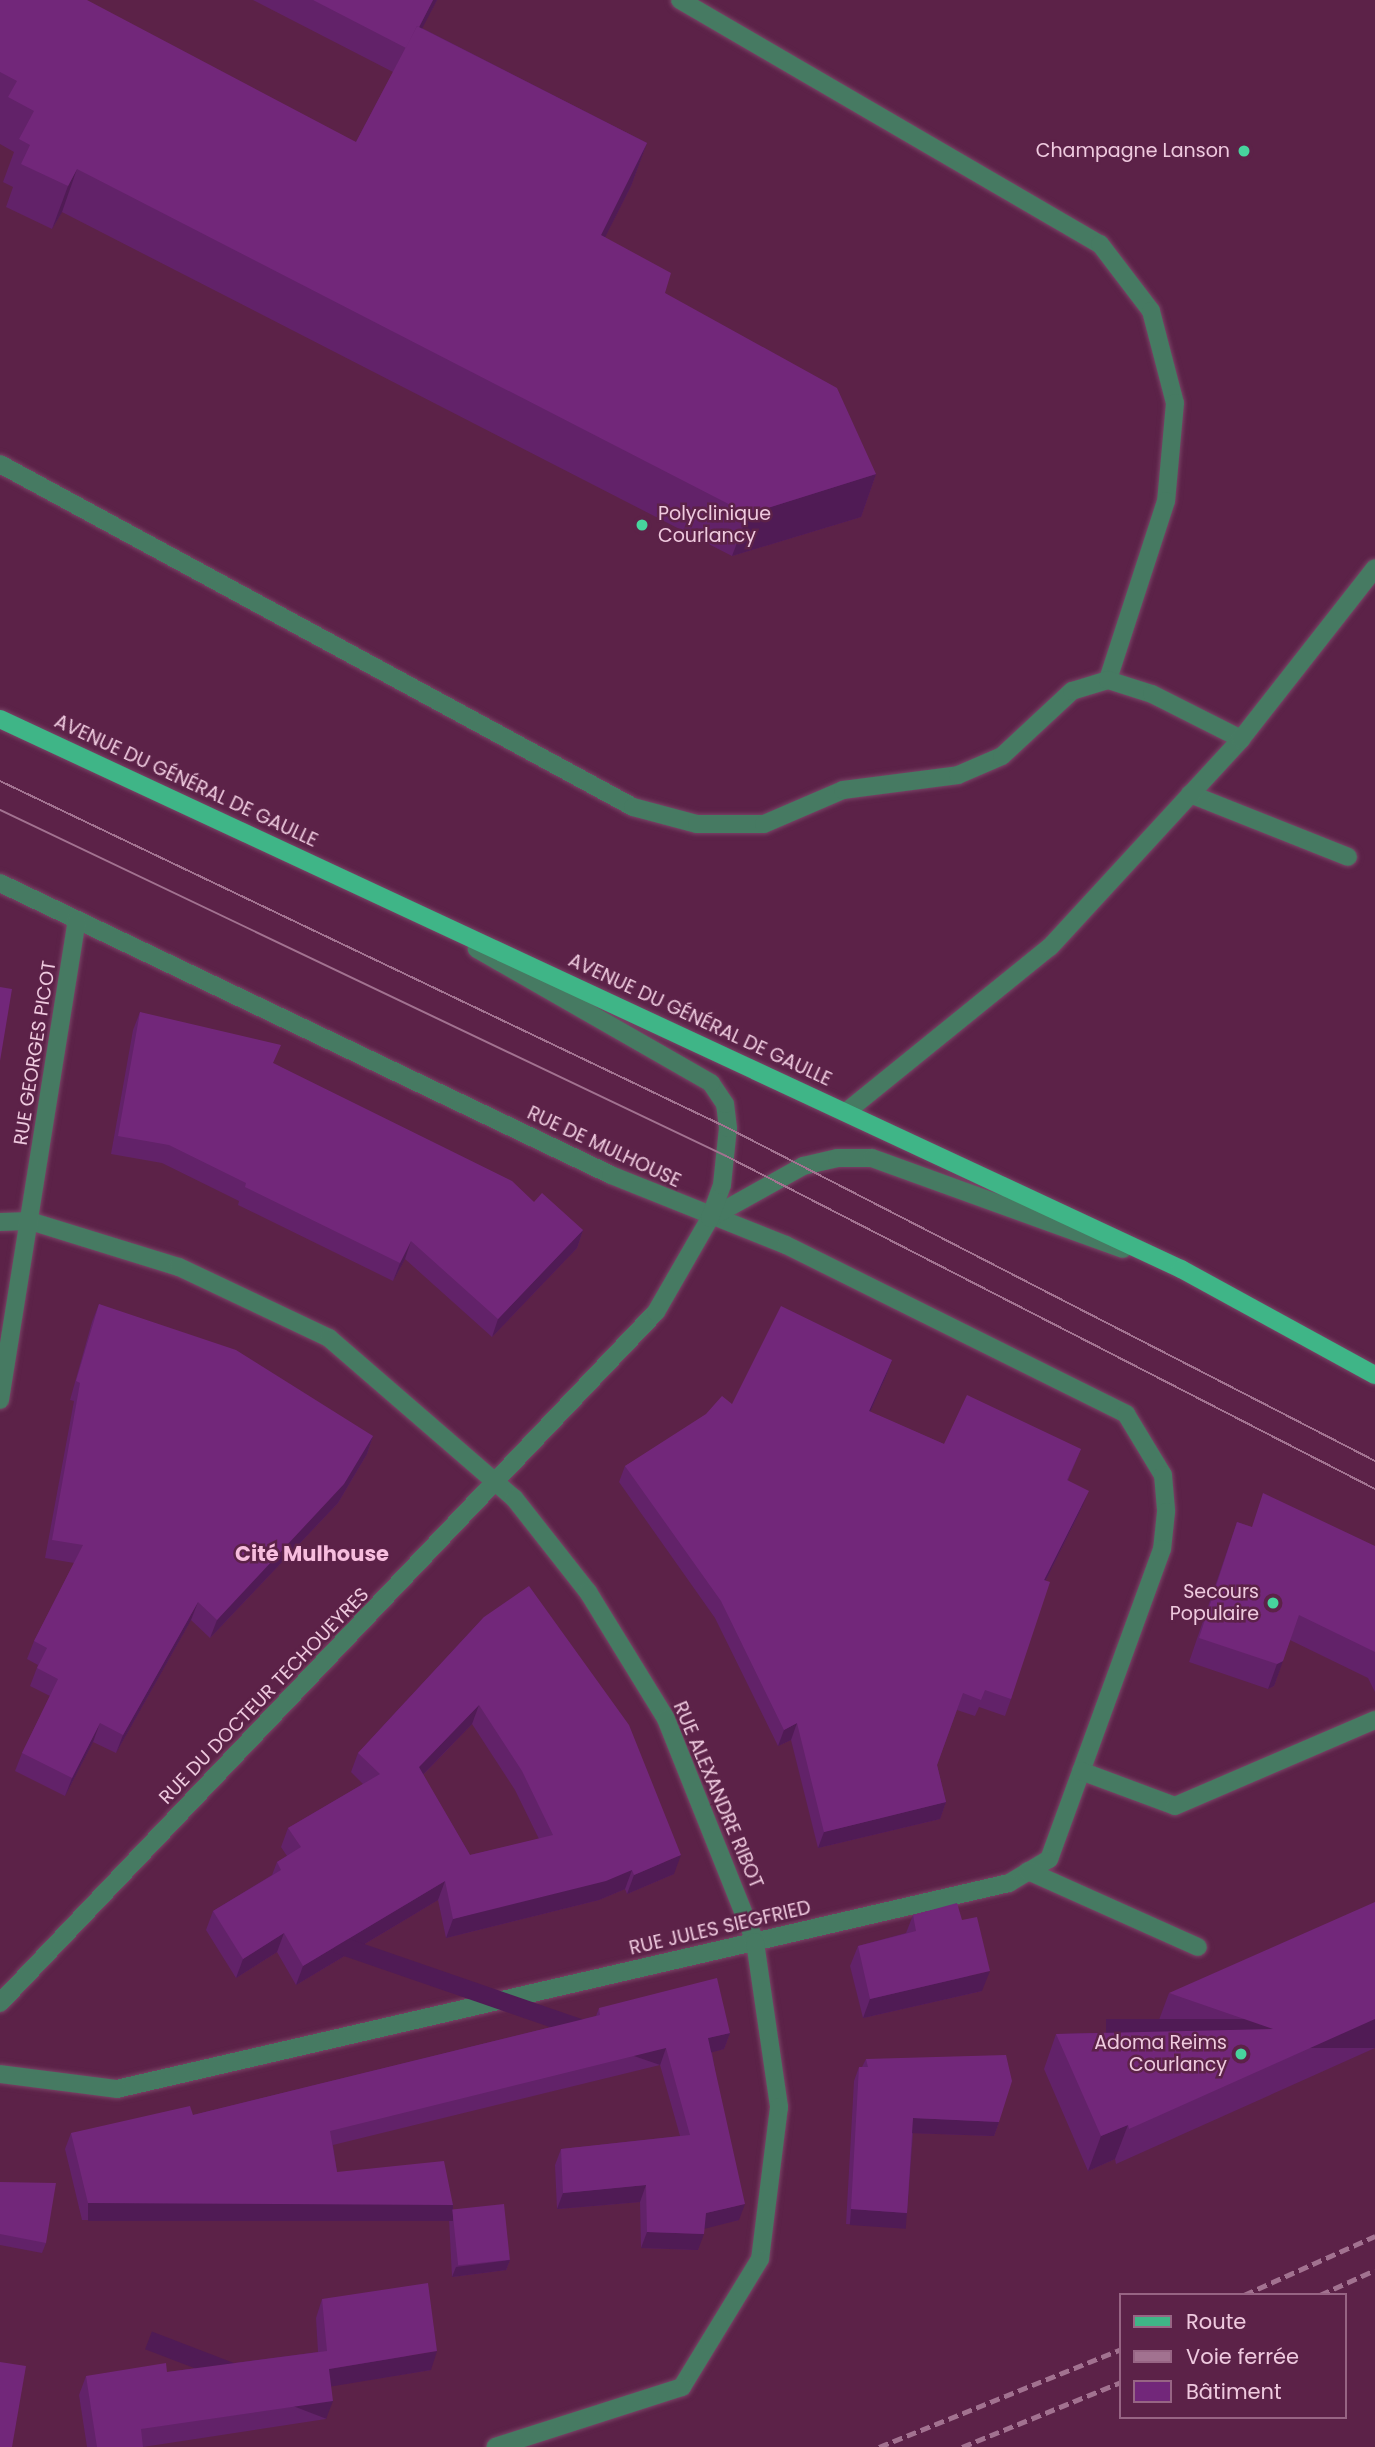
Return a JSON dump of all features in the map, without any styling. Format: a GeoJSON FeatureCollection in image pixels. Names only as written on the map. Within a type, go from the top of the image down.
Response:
{"type":"FeatureCollection","features":[{"type":"Feature","properties":{"kind":"main road","name":"AVENUE DU GÉNÉRAL DE GAULLE"},"geometry":{"type":"LineString","coordinates":[[0,719],[383,895],[1181,1269],[1375,1375]]}},
{"type":"Feature","properties":{"kind":"street"},"geometry":{"type":"LineString","coordinates":[[680,0],[1100,244],[1151,311],[1175,403],[1166,501],[1108,680]]}},
{"type":"Feature","properties":{"kind":"street"},"geometry":{"type":"LineString","coordinates":[[0,464],[634,807],[697,824],[764,824],[843,790],[958,775],[1002,756],[1072,691],[1108,680],[1152,694],[1241,739]]}},
{"type":"Feature","properties":{"kind":"street"},"geometry":{"type":"LineString","coordinates":[[846,1112],[1050,947],[1241,739],[1375,568]]}},
{"type":"Feature","properties":{"kind":"street"},"geometry":{"type":"LineString","coordinates":[[1190,794],[1348,857]]}},
{"type":"Feature","properties":{"kind":"street","name":"RUE DE MULHOUSE"},"geometry":{"type":"LineString","coordinates":[[0,883],[710,1218],[786,1245],[1126,1414],[1163,1475]]}},
{"type":"Feature","properties":{"kind":"street","name":"RUE DU DOCTEUR TECHOUEYRES"},"geometry":{"type":"LineString","coordinates":[[0,2003],[656,1312],[710,1218],[722,1185],[728,1128],[725,1104],[711,1083],[383,895]]}},
{"type":"Feature","properties":{"kind":"street","name":"RUE GEORGES PICOT"},"geometry":{"type":"LineString","coordinates":[[0,1400],[77,920]]}},
{"type":"Feature","properties":{"kind":"street"},"geometry":{"type":"LineString","coordinates":[[710,1218],[803,1166],[836,1158],[872,1158],[1181,1269]]}},
{"type":"Feature","properties":{"kind":"street","name":"RUE ALEXANDRE RIBOT"},"geometry":{"type":"LineString","coordinates":[[0,1222],[30,1221],[179,1267],[329,1338],[497,1482],[588,1592],[666,1719],[755,1942],[779,2107],[760,2259],[682,2387],[495,2447]]}},
{"type":"Feature","properties":{"kind":"street","name":"RUE JULES SIEGFRIED"},"geometry":{"type":"LineString","coordinates":[[0,2074],[117,2088],[1009,1882],[1049,1859],[1162,1549],[1163,1475]]}},
{"type":"Feature","properties":{"kind":"street"},"geometry":{"type":"LineString","coordinates":[[1082,1771],[1175,1806],[1375,1720]]}},
{"type":"Feature","properties":{"kind":"street"},"geometry":{"type":"LineString","coordinates":[[1028,1871],[1198,1947]]}},
{"type":"Feature","properties":{"kind":"building"},"geometry":{"type":"Polygon","coordinates":[[[0,0],[87,0],[356,142],[417,26],[647,143],[601,235],[671,273],[665,293],[837,388],[876,474],[748,514],[77,169],[68,186],[21,164],[30,145],[19,139],[34,111],[8,97],[17,81],[0,72],[0,0]]]}},
{"type":"Feature","properties":{"kind":"building"},"geometry":{"type":"Polygon","coordinates":[[[313,0],[433,0],[406,48],[313,0]]]}},
{"type":"Feature","properties":{"kind":"building"},"geometry":{"type":"Polygon","coordinates":[[[0,987],[12,989],[0,1061],[0,987]]]}},
{"type":"Feature","properties":{"kind":"building"},"geometry":{"type":"Polygon","coordinates":[[[140,1012],[281,1045],[273,1063],[512,1181],[534,1202],[542,1193],[583,1230],[498,1319],[411,1241],[400,1263],[245,1187],[246,1183],[169,1145],[118,1136],[140,1012]]]}},
{"type":"Feature","properties":{"kind":"building"},"geometry":{"type":"Polygon","coordinates":[[[99,1304],[236,1350],[373,1436],[344,1484],[217,1620],[198,1602],[123,1735],[100,1723],[72,1778],[22,1753],[58,1679],[37,1668],[47,1648],[34,1641],[83,1545],[52,1540],[80,1383],[76,1381],[99,1304]]]}},
{"type":"Feature","properties":{"kind":"building"},"geometry":{"type":"Polygon","coordinates":[[[781,1306],[892,1360],[869,1411],[944,1444],[967,1395],[1081,1449],[1067,1480],[1089,1491],[1044,1580],[1050,1582],[1011,1699],[985,1690],[981,1700],[963,1693],[937,1765],[946,1802],[824,1832],[797,1723],[784,1730],[721,1601],[625,1466],[706,1414],[722,1396],[732,1404],[781,1306]]]}},
{"type":"Feature","properties":{"kind":"building"},"geometry":{"type":"Polygon","coordinates":[[[1263,1493],[1375,1546],[1375,1652],[1299,1615],[1283,1661],[1277,1664],[1199,1638],[1237,1522],[1252,1527],[1263,1493]]]}},
{"type":"Feature","properties":{"kind":"building"},"geometry":{"type":"Polygon","coordinates":[[[529,1586],[629,1725],[681,1855],[634,1875],[632,1870],[606,1881],[453,1919],[445,1881],[303,1966],[284,1933],[243,1959],[213,1911],[281,1870],[277,1862],[301,1847],[288,1828],[380,1774],[358,1753],[484,1617],[529,1586]],[[479,1705],[419,1767],[470,1855],[553,1835],[522,1771],[479,1705]]]}},
{"type":"Feature","properties":{"kind":"building","name":"Adoma Reims Courlancy"},"geometry":{"type":"Polygon","coordinates":[[[1375,1902],[1375,2019],[1129,2129],[1128,2125],[1101,2136],[1056,2034],[1273,2029],[1169,1993],[1375,1902]]]}},
{"type":"Feature","properties":{"kind":"building"},"geometry":{"type":"Polygon","coordinates":[[[957,1903],[962,1920],[977,1917],[990,1971],[870,1999],[858,1946],[916,1931],[913,1915],[957,1903]]]}},
{"type":"Feature","properties":{"kind":"building"},"geometry":{"type":"Polygon","coordinates":[[[717,1978],[730,2033],[708,2038],[745,2204],[706,2213],[704,2234],[647,2232],[646,2185],[563,2193],[561,2149],[690,2135],[666,2048],[330,2131],[337,2172],[444,2161],[453,2205],[88,2203],[71,2133],[190,2106],[193,2115],[600,2015],[599,2008],[717,1978]]]}},
{"type":"Feature","properties":{"kind":"building"},"geometry":{"type":"Polygon","coordinates":[[[1006,2055],[1012,2081],[999,2122],[913,2118],[907,2213],[851,2209],[859,2067],[868,2067],[866,2059],[1006,2055]]]}},
{"type":"Feature","properties":{"kind":"building"},"geometry":{"type":"Polygon","coordinates":[[[0,2182],[56,2183],[46,2243],[0,2234],[0,2182]]]}},
{"type":"Feature","properties":{"kind":"building"},"geometry":{"type":"Polygon","coordinates":[[[504,2204],[510,2260],[458,2265],[452,2209],[504,2204]]]}},
{"type":"Feature","properties":{"kind":"building"},"geometry":{"type":"Polygon","coordinates":[[[428,2283],[437,2351],[329,2369],[333,2401],[141,2429],[143,2447],[97,2447],[86,2376],[166,2363],[167,2372],[327,2351],[322,2299],[428,2283]]]}},
{"type":"Feature","properties":{"kind":"building"},"geometry":{"type":"Polygon","coordinates":[[[0,2362],[26,2366],[12,2447],[0,2447],[0,2362]]]}},
{"type":"Feature","properties":{"kind":"tram line"},"geometry":{"type":"LineString","coordinates":[[0,781],[728,1128],[1375,1461]]}},
{"type":"Feature","properties":{"kind":"tram line"},"geometry":{"type":"LineString","coordinates":[[0,810],[726,1156],[1375,1489]]}},
{"type":"Feature","properties":{"kind":"railway"},"geometry":{"type":"LineString","coordinates":[[1248,2293],[1375,2236]]}},
{"type":"Feature","properties":{"kind":"railway"},"geometry":{"type":"LineString","coordinates":[[1324,2293],[1375,2270]]}},
{"type":"Feature","properties":{"kind":"railway"},"geometry":{"type":"LineString","coordinates":[[879,2447],[1120,2349]]}},
{"type":"Feature","properties":{"kind":"railway"},"geometry":{"type":"LineString","coordinates":[[962,2447],[1120,2382]]}},
{"type":"Feature","properties":{"kind":"place","name":"Champagne Lanson"},"geometry":{"type":"Point","coordinates":[1244,151]}},
{"type":"Feature","properties":{"kind":"place","name":"Polyclinique Courlancy"},"geometry":{"type":"Point","coordinates":[642,525]}},
{"type":"Feature","properties":{"kind":"place","name":"Secours Populaire"},"geometry":{"type":"Point","coordinates":[1273,1603]}},
{"type":"Feature","properties":{"kind":"place","name":"Adoma Reims Courlancy"},"geometry":{"type":"Point","coordinates":[1241,2054]}},
{"type":"Feature","properties":{"kind":"district","name":"Cité Mulhouse"},"geometry":{"type":"Point","coordinates":[312,1554]}}]}
